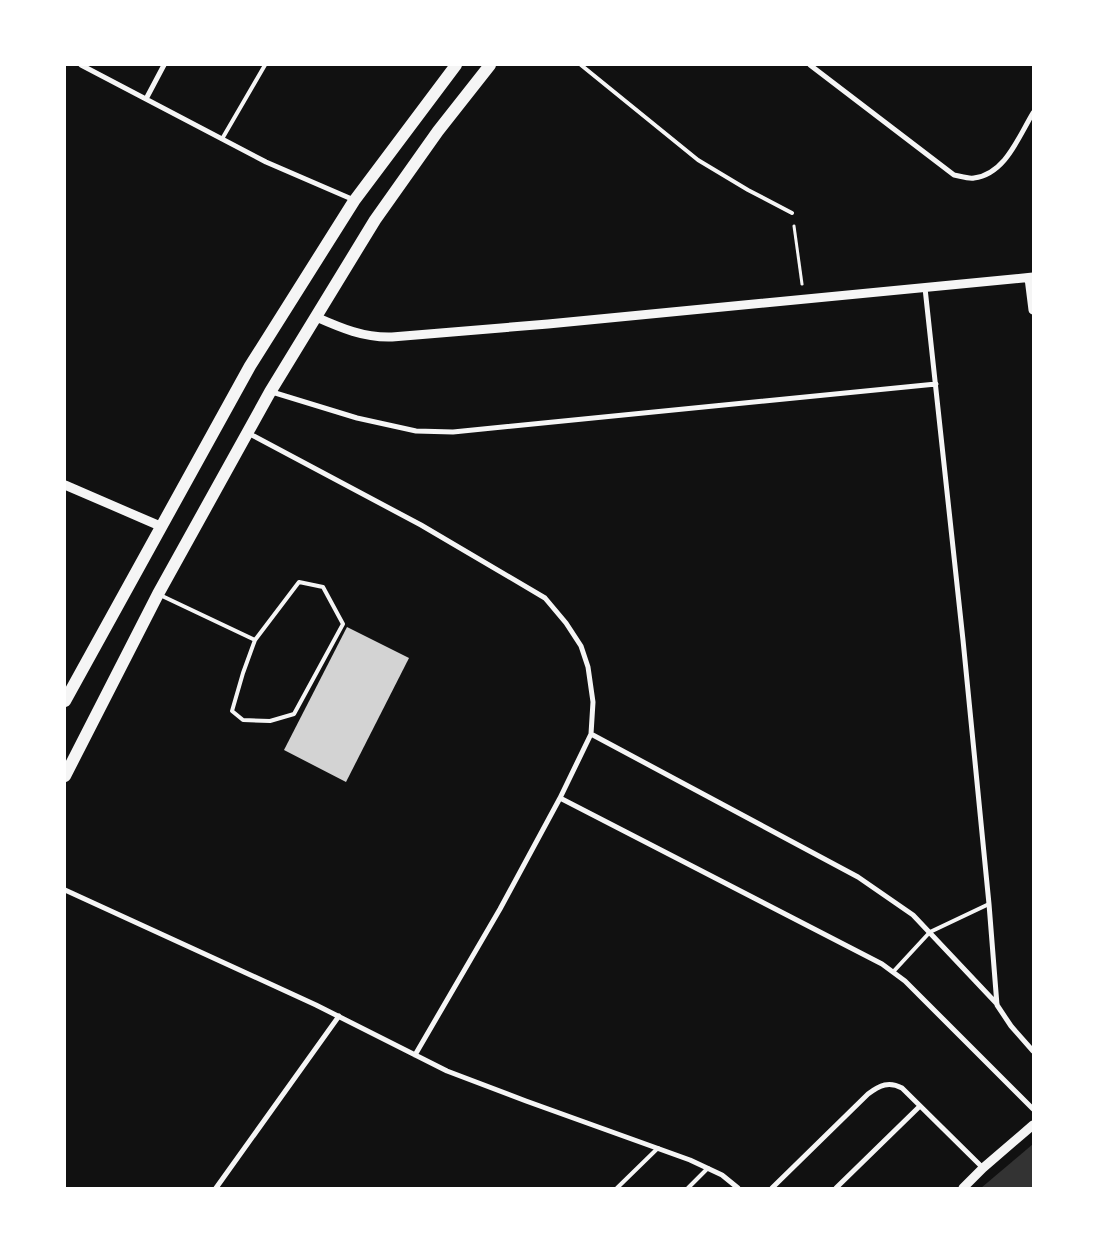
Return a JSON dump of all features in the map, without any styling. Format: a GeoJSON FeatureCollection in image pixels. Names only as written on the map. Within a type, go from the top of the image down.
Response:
{"type":"FeatureCollection","features":[{"type":"Feature","properties":{"kind":"main road"},"geometry":{"type":"LineString","coordinates":[[65,702],[160,526],[250,366],[354,201],[456,65]]}},
{"type":"Feature","properties":{"kind":"main road"},"geometry":{"type":"LineString","coordinates":[[65,776],[158,594],[270,392],[375,220],[438,131],[490,65]]}},
{"type":"Feature","properties":{"kind":"street"},"geometry":{"type":"LineString","coordinates":[[81,65],[266,162],[354,201]]}},
{"type":"Feature","properties":{"kind":"street"},"geometry":{"type":"LineString","coordinates":[[94,72],[98,65]]}},
{"type":"Feature","properties":{"kind":"street"},"geometry":{"type":"LineString","coordinates":[[146,99],[164,65]]}},
{"type":"Feature","properties":{"kind":"street"},"geometry":{"type":"LineString","coordinates":[[810,65],[954,175],[972,179],[988,174],[1000,166],[1033,114]]}},
{"type":"Feature","properties":{"kind":"street"},"geometry":{"type":"LineString","coordinates":[[316,318],[345,330],[376,338],[538,325],[1031,278],[1033,310]]}},
{"type":"Feature","properties":{"kind":"street"},"geometry":{"type":"LineString","coordinates":[[925,288],[989,904],[997,1005]]}},
{"type":"Feature","properties":{"kind":"street"},"geometry":{"type":"LineString","coordinates":[[270,392],[357,418],[416,431],[453,432],[936,384]]}},
{"type":"Feature","properties":{"kind":"street"},"geometry":{"type":"LineString","coordinates":[[247,433],[421,525],[545,598],[566,623],[581,646],[588,667],[593,702],[591,734],[560,798],[500,909],[415,1055]]}},
{"type":"Feature","properties":{"kind":"street"},"geometry":{"type":"LineString","coordinates":[[65,485],[160,526]]}},
{"type":"Feature","properties":{"kind":"street"},"geometry":{"type":"LineString","coordinates":[[591,734],[858,876],[913,915],[997,1005],[1011,1026],[1033,1051]]}},
{"type":"Feature","properties":{"kind":"street"},"geometry":{"type":"LineString","coordinates":[[560,798],[882,964],[905,981],[1033,1109]]}},
{"type":"Feature","properties":{"kind":"street"},"geometry":{"type":"LineString","coordinates":[[65,890],[339,1016],[447,1071],[690,1160],[722,1176],[738,1188]]}},
{"type":"Feature","properties":{"kind":"street"},"geometry":{"type":"LineString","coordinates":[[216,1188],[339,1016]]}},
{"type":"Feature","properties":{"kind":"street"},"geometry":{"type":"LineString","coordinates":[[772,1188],[879,1085],[896,1084],[902,1088],[983,1168]]}},
{"type":"Feature","properties":{"kind":"street"},"geometry":{"type":"LineString","coordinates":[[836,1188],[920,1106]]}},
{"type":"Feature","properties":{"kind":"street"},"geometry":{"type":"LineString","coordinates":[[963,1188],[1033,1125]]}},
{"type":"Feature","properties":{"kind":"lane"},"geometry":{"type":"LineString","coordinates":[[222,139],[265,65]]}},
{"type":"Feature","properties":{"kind":"lane"},"geometry":{"type":"LineString","coordinates":[[581,65],[698,160],[748,190],[792,213]]}},
{"type":"Feature","properties":{"kind":"lane"},"geometry":{"type":"LineString","coordinates":[[299,582],[323,587],[343,624],[294,714],[270,720],[244,720],[232,711],[242,673],[255,640],[299,582]]}},
{"type":"Feature","properties":{"kind":"lane"},"geometry":{"type":"LineString","coordinates":[[158,594],[255,640]]}},
{"type":"Feature","properties":{"kind":"lane"},"geometry":{"type":"LineString","coordinates":[[893,972],[930,932],[989,904]]}},
{"type":"Feature","properties":{"kind":"lane"},"geometry":{"type":"LineString","coordinates":[[617,1188],[658,1148]]}},
{"type":"Feature","properties":{"kind":"lane"},"geometry":{"type":"LineString","coordinates":[[688,1188],[708,1168]]}},
{"type":"Feature","properties":{"kind":"path"},"geometry":{"type":"LineString","coordinates":[[792,213],[804,300]]}},
{"type":"Feature","properties":{"kind":"shaded area"},"geometry":{"type":"Polygon","coordinates":[[[1033,1144],[1033,1188],[981,1188],[1033,1144]]]}},
{"type":"Feature","properties":{"kind":"building"},"geometry":{"type":"Polygon","coordinates":[[[347,627],[409,658],[346,782],[284,750],[347,627]]]}}]}
